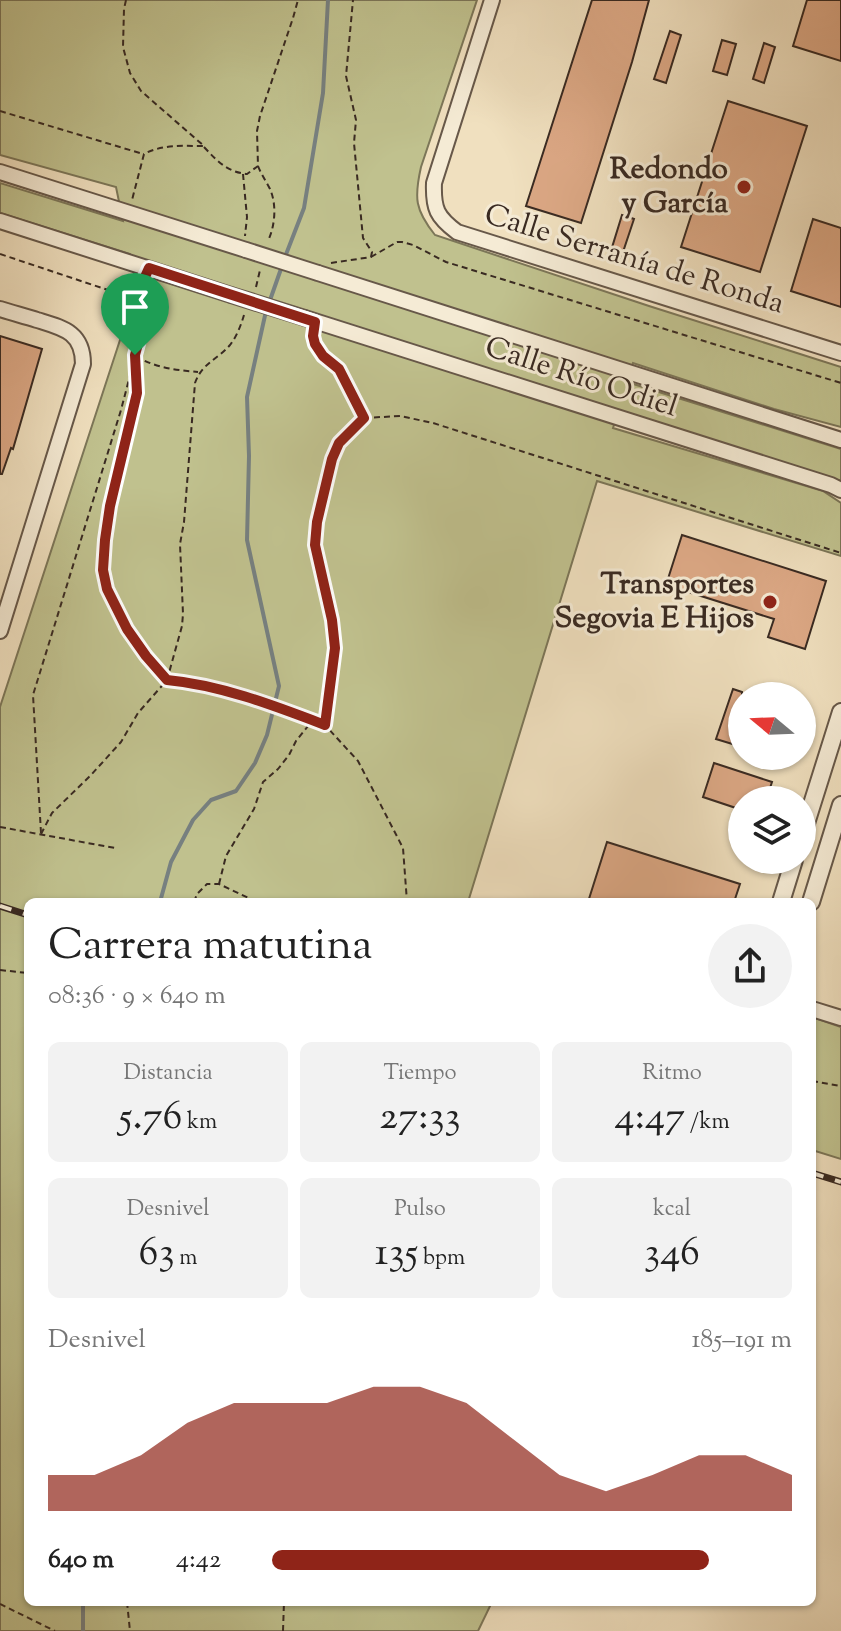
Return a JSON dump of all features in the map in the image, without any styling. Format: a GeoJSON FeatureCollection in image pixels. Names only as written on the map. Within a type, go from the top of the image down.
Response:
{"type":"FeatureCollection","features":[{"type":"Feature","properties":{"kind":"street","name":"Calle Serranía de Ronda"},"geometry":{"type":"LineString","coordinates":[[492,0],[434,183],[433,202],[441,220],[457,232],[841,353]]}},
{"type":"Feature","properties":{"kind":"street"},"geometry":{"type":"LineString","coordinates":[[0,172],[243,249]]}},
{"type":"Feature","properties":{"kind":"street"},"geometry":{"type":"LineString","coordinates":[[0,221],[149,268]]}},
{"type":"Feature","properties":{"kind":"street","name":"Calle Río Odiel"},"geometry":{"type":"LineString","coordinates":[[243,249],[841,440]]}},
{"type":"Feature","properties":{"kind":"street","name":"Calle Río Odiel"},"geometry":{"type":"LineString","coordinates":[[149,268],[841,490]]}},
{"type":"Feature","properties":{"kind":"street"},"geometry":{"type":"LineString","coordinates":[[0,309],[61,328],[75,337],[83,356],[0,631]]}},
{"type":"Feature","properties":{"kind":"street"},"geometry":{"type":"LineString","coordinates":[[816,791],[841,712]]}},
{"type":"Feature","properties":{"kind":"street"},"geometry":{"type":"LineString","coordinates":[[812,898],[841,805]]}},
{"type":"Feature","properties":{"kind":"street"},"geometry":{"type":"LineString","coordinates":[[782,898],[790,874]]}},
{"type":"Feature","properties":{"kind":"street"},"geometry":{"type":"LineString","coordinates":[[816,1010],[841,1018]]}},
{"type":"Feature","properties":{"kind":"path"},"geometry":{"type":"LineString","coordinates":[[126,0],[123,47],[130,73],[141,91],[228,169],[247,174],[258,166]]}},
{"type":"Feature","properties":{"kind":"path"},"geometry":{"type":"LineString","coordinates":[[265,246],[273,228],[274,205],[258,166],[257,131],[298,0]]}},
{"type":"Feature","properties":{"kind":"path"},"geometry":{"type":"LineString","coordinates":[[353,0],[346,76],[356,120],[354,143],[363,238],[372,252],[371,257]]}},
{"type":"Feature","properties":{"kind":"path"},"geometry":{"type":"LineString","coordinates":[[0,111],[144,154],[155,148],[170,146],[204,146]]}},
{"type":"Feature","properties":{"kind":"path"},"geometry":{"type":"LineString","coordinates":[[129,213],[144,154]]}},
{"type":"Feature","properties":{"kind":"path"},"geometry":{"type":"LineString","coordinates":[[243,173],[247,224],[243,249]]}},
{"type":"Feature","properties":{"kind":"path"},"geometry":{"type":"LineString","coordinates":[[318,273],[331,263],[371,257],[397,242],[413,245],[446,262],[841,383]]}},
{"type":"Feature","properties":{"kind":"path"},"geometry":{"type":"LineString","coordinates":[[0,254],[111,291],[140,288]]}},
{"type":"Feature","properties":{"kind":"path"},"geometry":{"type":"LineString","coordinates":[[41,834],[33,695],[121,410],[147,310],[140,288],[149,268]]}},
{"type":"Feature","properties":{"kind":"path"},"geometry":{"type":"LineString","coordinates":[[256,289],[260,270]]}},
{"type":"Feature","properties":{"kind":"path"},"geometry":{"type":"LineString","coordinates":[[41,834],[52,813],[121,742],[138,713],[167,680],[182,626],[180,544],[195,383],[198,372],[231,344],[244,316]]}},
{"type":"Feature","properties":{"kind":"path"},"geometry":{"type":"LineString","coordinates":[[310,320],[315,344],[323,356],[339,369],[364,418]]}},
{"type":"Feature","properties":{"kind":"path"},"geometry":{"type":"LineString","coordinates":[[135,355],[147,363],[198,372]]}},
{"type":"Feature","properties":{"kind":"path"},"geometry":{"type":"LineString","coordinates":[[135,355],[137,393],[110,506],[103,570],[107,589],[127,629],[167,680],[193,682],[325,725],[358,761],[403,848],[407,898]]}},
{"type":"Feature","properties":{"kind":"path"},"geometry":{"type":"LineString","coordinates":[[325,725],[335,648],[315,545],[317,522],[332,459],[339,443],[364,418],[400,416],[433,423],[841,553]]}},
{"type":"Feature","properties":{"kind":"path"},"geometry":{"type":"LineString","coordinates":[[219,884],[226,856],[254,809],[263,782],[278,769],[313,720]]}},
{"type":"Feature","properties":{"kind":"path"},"geometry":{"type":"LineString","coordinates":[[0,827],[115,848]]}},
{"type":"Feature","properties":{"kind":"path"},"geometry":{"type":"LineString","coordinates":[[196,898],[207,884],[219,884],[249,898]]}},
{"type":"Feature","properties":{"kind":"path"},"geometry":{"type":"LineString","coordinates":[[0,970],[24,973]]}},
{"type":"Feature","properties":{"kind":"path"},"geometry":{"type":"LineString","coordinates":[[816,1082],[841,1086]]}},
{"type":"Feature","properties":{"kind":"path"},"geometry":{"type":"LineString","coordinates":[[0,1604],[55,1631]]}},
{"type":"Feature","properties":{"kind":"path"},"geometry":{"type":"LineString","coordinates":[[127,1606],[130,1631]]}},
{"type":"Feature","properties":{"kind":"path"},"geometry":{"type":"LineString","coordinates":[[283,1631],[284,1606]]}},
{"type":"Feature","properties":{"kind":"green space"},"geometry":{"type":"Polygon","coordinates":[[[0,0],[477,0],[419,178],[417,196],[420,211],[435,235],[841,367],[841,427],[774,409],[633,363],[627,382],[841,449],[841,481],[619,410],[613,428],[823,491],[841,503],[841,556],[597,481],[469,898],[24,898],[24,1606],[490,1606],[478,1631],[0,1631],[0,707],[137,288],[130,254],[0,213],[0,183],[123,221],[116,187],[0,155],[0,0]]]}},
{"type":"Feature","properties":{"kind":"green space"},"geometry":{"type":"Polygon","coordinates":[[[816,1018],[841,1027],[841,1159],[816,1151],[816,1018]]]}},
{"type":"Feature","properties":{"kind":"building"},"geometry":{"type":"Polygon","coordinates":[[[592,0],[649,0],[581,223],[526,206],[592,0]]]}},
{"type":"Feature","properties":{"kind":"building"},"geometry":{"type":"Polygon","coordinates":[[[807,0],[841,0],[841,61],[793,46],[807,0]]]}},
{"type":"Feature","properties":{"kind":"building"},"geometry":{"type":"Polygon","coordinates":[[[670,31],[681,35],[666,83],[654,79],[670,31]]]}},
{"type":"Feature","properties":{"kind":"building"},"geometry":{"type":"Polygon","coordinates":[[[722,40],[736,44],[727,75],[713,71],[722,40]]]}},
{"type":"Feature","properties":{"kind":"building"},"geometry":{"type":"Polygon","coordinates":[[[764,43],[775,47],[764,83],[753,79],[764,43]]]}},
{"type":"Feature","properties":{"kind":"building","name":"Redondo y García"},"geometry":{"type":"Polygon","coordinates":[[[728,101],[807,126],[760,272],[681,247],[728,101]]]}},
{"type":"Feature","properties":{"kind":"building"},"geometry":{"type":"Polygon","coordinates":[[[622,215],[634,219],[621,258],[610,254],[622,215]]]}},
{"type":"Feature","properties":{"kind":"building"},"geometry":{"type":"Polygon","coordinates":[[[813,219],[841,228],[841,307],[791,291],[813,219]]]}},
{"type":"Feature","properties":{"kind":"building"},"geometry":{"type":"Polygon","coordinates":[[[0,336],[42,349],[13,449],[2,474],[0,474],[0,336]]]}},
{"type":"Feature","properties":{"kind":"building","name":"Transportes Segovia E Hijos"},"geometry":{"type":"Polygon","coordinates":[[[682,535],[826,581],[805,649],[768,637],[774,619],[666,585],[682,535]]]}},
{"type":"Feature","properties":{"kind":"building"},"geometry":{"type":"Polygon","coordinates":[[[728,704],[728,743],[716,739],[728,704]]]}},
{"type":"Feature","properties":{"kind":"building"},"geometry":{"type":"Polygon","coordinates":[[[714,763],[772,782],[771,786],[728,786],[728,805],[703,797],[714,763]]]}},
{"type":"Feature","properties":{"kind":"building"},"geometry":{"type":"Polygon","coordinates":[[[607,842],[740,884],[735,898],[589,898],[607,842]]]}},
{"type":"Feature","properties":{"kind":"waterway"},"geometry":{"type":"LineString","coordinates":[[285,257],[304,208],[323,93],[328,0]]}},
{"type":"Feature","properties":{"kind":"waterway"},"geometry":{"type":"LineString","coordinates":[[269,303],[282,266]]}},
{"type":"Feature","properties":{"kind":"waterway"},"geometry":{"type":"LineString","coordinates":[[161,898],[171,862],[193,820],[211,800],[236,791],[255,763],[267,735],[279,686],[247,540],[247,397],[266,311]]}},
{"type":"Feature","properties":{"kind":"waterway"},"geometry":{"type":"LineString","coordinates":[[83,1606],[83,1631]]}},
{"type":"Feature","properties":{"kind":"railway"},"geometry":{"type":"LineString","coordinates":[[0,906],[24,914]]}},
{"type":"Feature","properties":{"kind":"railway"},"geometry":{"type":"LineString","coordinates":[[816,1174],[841,1182]]}},
{"type":"Feature","properties":{"kind":"place","name":"Redondo y García"},"geometry":{"type":"Point","coordinates":[744,187]}},
{"type":"Feature","properties":{"kind":"place","name":"Transportes Segovia E Hijos"},"geometry":{"type":"Point","coordinates":[770,602]}},
{"type":"Feature","properties":{"kind":"route"},"geometry":{"type":"LineString","coordinates":[[149,268],[315,322],[315,344],[323,356],[339,369],[364,418],[339,443],[332,459],[317,522],[315,545],[335,648],[325,725],[193,682],[167,680],[127,629],[115,606],[103,570],[105,540],[137,393],[135,355],[147,310],[140,288],[149,268]]}}]}
